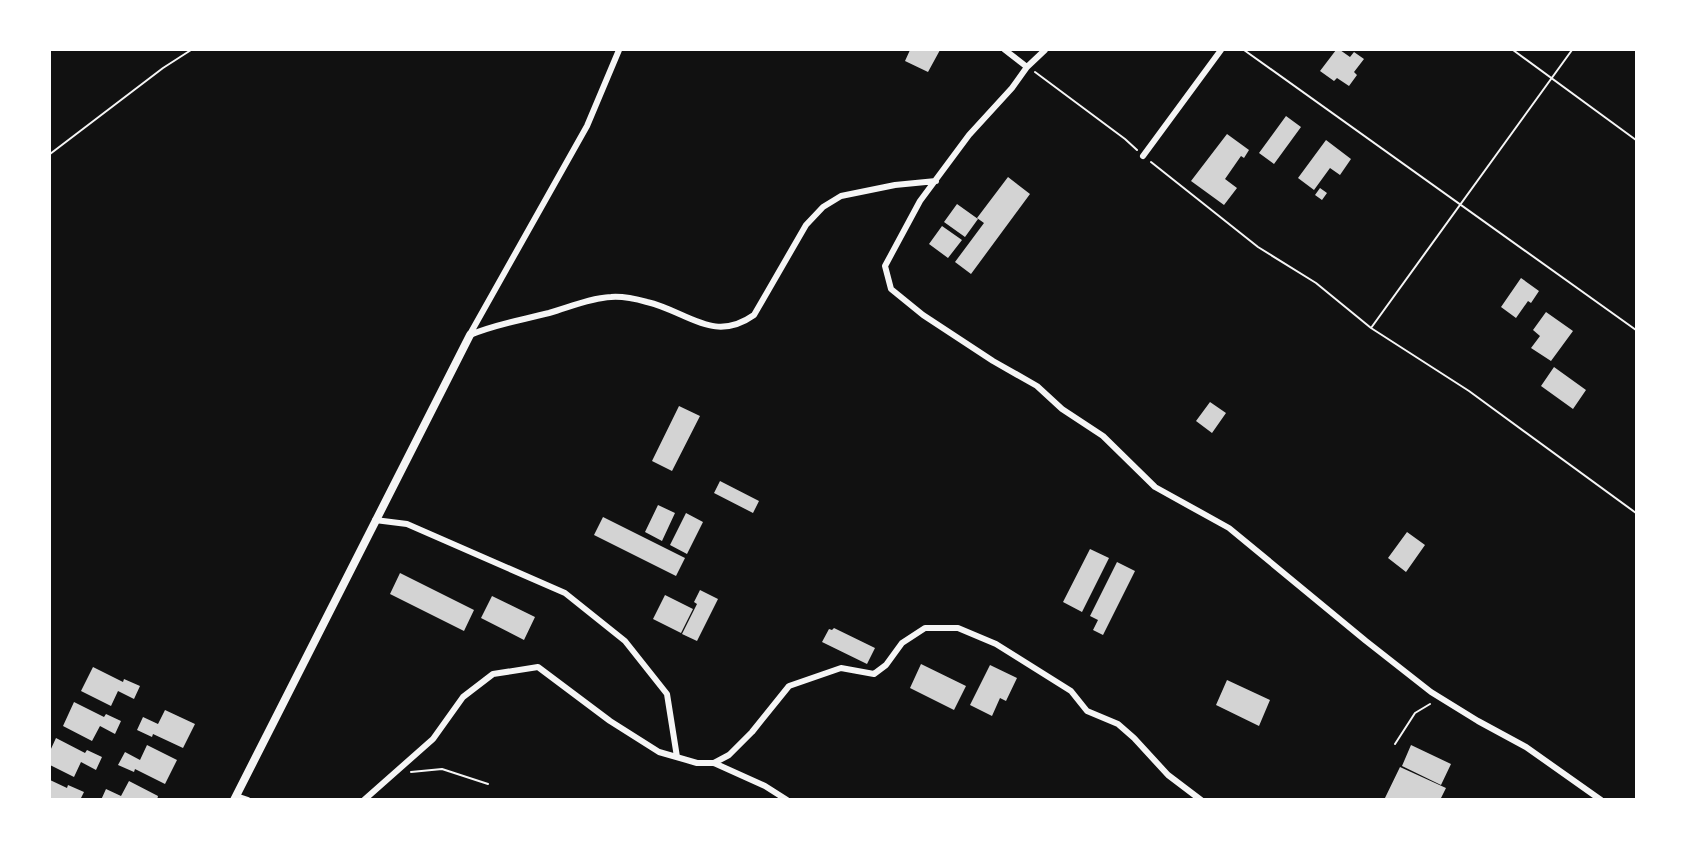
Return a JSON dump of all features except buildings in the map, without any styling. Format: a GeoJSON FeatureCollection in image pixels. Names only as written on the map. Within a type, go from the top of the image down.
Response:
{"type":"FeatureCollection","features":[{"type":"Feature","properties":{"kind":"street"},"geometry":{"type":"LineString","coordinates":[[248,800],[235,798],[470,335],[587,126],[619,50]]}},
{"type":"Feature","properties":{"kind":"street"},"geometry":{"type":"LineString","coordinates":[[1005,50],[1028,66]]}},
{"type":"Feature","properties":{"kind":"street"},"geometry":{"type":"LineString","coordinates":[[1045,50],[1028,66],[1012,88],[969,135],[920,201],[885,266],[891,289],[923,315],[993,361],[1037,386],[1062,410],[1103,436],[1155,487],[1229,528],[1366,641],[1440,697],[1526,747],[1600,800]]}},
{"type":"Feature","properties":{"kind":"street"},"geometry":{"type":"LineString","coordinates":[[1143,156],[1221,50]]}},
{"type":"Feature","properties":{"kind":"street"},"geometry":{"type":"LineString","coordinates":[[470,335],[490,327],[550,313],[595,298],[614,296],[650,302],[708,326],[730,327],[743,323],[754,315],[806,225],[823,207],[841,196],[895,185],[936,181]]}},
{"type":"Feature","properties":{"kind":"street"},"geometry":{"type":"LineString","coordinates":[[375,520],[407,524],[565,593],[625,641],[667,694],[677,757]]}},
{"type":"Feature","properties":{"kind":"street"},"geometry":{"type":"LineString","coordinates":[[714,763],[729,755],[752,732],[789,686],[841,668],[874,674],[886,665],[902,643],[925,628],[958,628],[996,644],[1071,691],[1087,711],[1118,724],[1168,775],[1201,800]]}},
{"type":"Feature","properties":{"kind":"street"},"geometry":{"type":"LineString","coordinates":[[364,800],[433,740],[463,697],[493,675],[538,667],[610,721],[659,752],[697,763],[714,763],[765,786],[788,800]]}},
{"type":"Feature","properties":{"kind":"path"},"geometry":{"type":"LineString","coordinates":[[50,154],[191,50]]}},
{"type":"Feature","properties":{"kind":"path"},"geometry":{"type":"LineString","coordinates":[[1244,50],[1636,330]]}},
{"type":"Feature","properties":{"kind":"path"},"geometry":{"type":"LineString","coordinates":[[1513,50],[1636,140]]}},
{"type":"Feature","properties":{"kind":"path"},"geometry":{"type":"LineString","coordinates":[[1371,328],[1572,50]]}},
{"type":"Feature","properties":{"kind":"path"},"geometry":{"type":"LineString","coordinates":[[1028,66],[1125,139],[1143,156],[1258,247],[1316,283],[1371,328],[1469,391],[1636,513]]}},
{"type":"Feature","properties":{"kind":"path"},"geometry":{"type":"LineString","coordinates":[[1395,744],[1415,713],[1440,697]]}},
{"type":"Feature","properties":{"kind":"path"},"geometry":{"type":"LineString","coordinates":[[393,774],[442,769],[488,784]]}}]}
